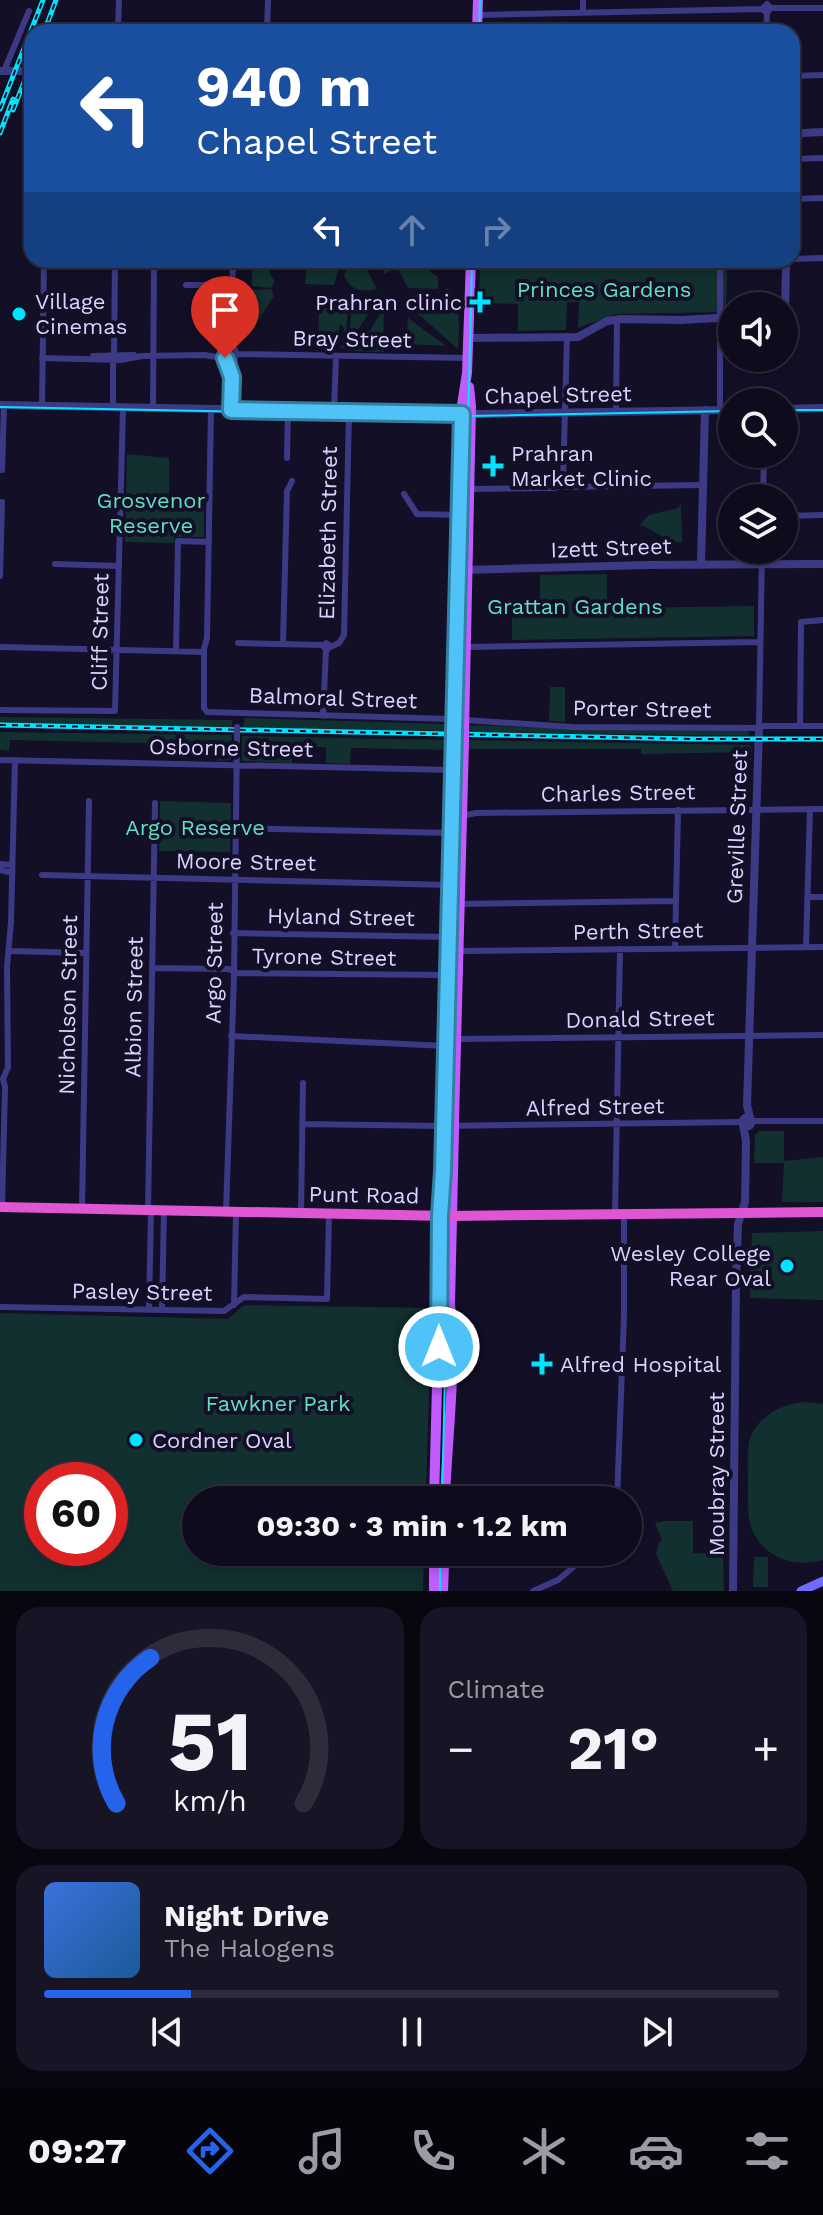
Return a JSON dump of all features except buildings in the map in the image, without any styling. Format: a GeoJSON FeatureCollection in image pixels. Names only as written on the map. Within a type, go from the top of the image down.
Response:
{"type":"FeatureCollection","features":[{"type":"Feature","properties":{"kind":"highway","name":"Punt Road"},"geometry":{"type":"LineString","coordinates":[[1,1207],[440,1216],[823,1212]]}},
{"type":"Feature","properties":{"kind":"main road"},"geometry":{"type":"LineString","coordinates":[[477,24],[478,0]]}},
{"type":"Feature","properties":{"kind":"main road"},"geometry":{"type":"LineString","coordinates":[[434,1486],[440,1216],[456,1039],[457,904],[462,816],[459,730],[460,515],[471,268]]}},
{"type":"Feature","properties":{"kind":"main road"},"geometry":{"type":"LineString","coordinates":[[446,1486],[453,1216],[447,1046],[448,975],[453,770],[466,647],[465,570],[469,489],[466,414]]}},
{"type":"Feature","properties":{"kind":"main road"},"geometry":{"type":"LineString","coordinates":[[437,1376],[451,1376]]}},
{"type":"Feature","properties":{"kind":"main road"},"geometry":{"type":"LineString","coordinates":[[434,1591],[439,1564],[443,1591]]}},
{"type":"Feature","properties":{"kind":"main road"},"geometry":{"type":"LineString","coordinates":[[801,1591],[823,1581]]}},
{"type":"Feature","properties":{"kind":"street"},"geometry":{"type":"LineString","coordinates":[[118,24],[119,0]]}},
{"type":"Feature","properties":{"kind":"street"},"geometry":{"type":"LineString","coordinates":[[267,24],[268,0]]}},
{"type":"Feature","properties":{"kind":"street"},"geometry":{"type":"LineString","coordinates":[[583,0],[583,12]]}},
{"type":"Feature","properties":{"kind":"street"},"geometry":{"type":"LineString","coordinates":[[628,11],[629,0]]}},
{"type":"Feature","properties":{"kind":"street"},"geometry":{"type":"LineString","coordinates":[[685,0],[685,10]]}},
{"type":"Feature","properties":{"kind":"street"},"geometry":{"type":"LineString","coordinates":[[478,15],[823,8]]}},
{"type":"Feature","properties":{"kind":"street"},"geometry":{"type":"LineString","coordinates":[[24,71],[2,71],[29,11]]}},
{"type":"Feature","properties":{"kind":"street"},"geometry":{"type":"LineString","coordinates":[[800,76],[823,75]]}},
{"type":"Feature","properties":{"kind":"street"},"geometry":{"type":"LineString","coordinates":[[800,136],[807,132],[823,132]]}},
{"type":"Feature","properties":{"kind":"street"},"geometry":{"type":"LineString","coordinates":[[800,159],[823,158]]}},
{"type":"Feature","properties":{"kind":"street"},"geometry":{"type":"LineString","coordinates":[[800,199],[823,198]]}},
{"type":"Feature","properties":{"kind":"street"},"geometry":{"type":"LineString","coordinates":[[800,259],[823,258]]}},
{"type":"Feature","properties":{"kind":"street"},"geometry":{"type":"LineString","coordinates":[[42,406],[44,268]]}},
{"type":"Feature","properties":{"kind":"street","name":"Cliff Street"},"geometry":{"type":"LineString","coordinates":[[0,710],[115,712],[119,566],[118,408],[113,357],[115,268]]}},
{"type":"Feature","properties":{"kind":"street"},"geometry":{"type":"LineString","coordinates":[[153,408],[154,268]]}},
{"type":"Feature","properties":{"kind":"street"},"geometry":{"type":"LineString","coordinates":[[232,377],[222,352],[228,346],[233,268]]}},
{"type":"Feature","properties":{"kind":"street"},"geometry":{"type":"LineString","coordinates":[[786,292],[788,268]]}},
{"type":"Feature","properties":{"kind":"street"},"geometry":{"type":"LineString","coordinates":[[720,269],[721,292]]}},
{"type":"Feature","properties":{"kind":"street"},"geometry":{"type":"LineString","coordinates":[[186,285],[232,285]]}},
{"type":"Feature","properties":{"kind":"street"},"geometry":{"type":"LineString","coordinates":[[468,338],[575,338],[602,324],[617,322],[718,319]]}},
{"type":"Feature","properties":{"kind":"street"},"geometry":{"type":"LineString","coordinates":[[616,412],[617,322]]}},
{"type":"Feature","properties":{"kind":"street"},"geometry":{"type":"LineString","coordinates":[[561,486],[565,479],[567,336]]}},
{"type":"Feature","properties":{"kind":"street"},"geometry":{"type":"LineString","coordinates":[[204,355],[228,346],[236,349],[231,410]]}},
{"type":"Feature","properties":{"kind":"street"},"geometry":{"type":"LineString","coordinates":[[42,358],[204,355],[232,359],[236,355]]}},
{"type":"Feature","properties":{"kind":"street","name":"Bray Street"},"geometry":{"type":"LineString","coordinates":[[236,355],[468,358]]}},
{"type":"Feature","properties":{"kind":"street"},"geometry":{"type":"LineString","coordinates":[[334,411],[336,356]]}},
{"type":"Feature","properties":{"kind":"street"},"geometry":{"type":"LineString","coordinates":[[2,405],[2,470]]}},
{"type":"Feature","properties":{"kind":"street","name":"Chapel Street"},"geometry":{"type":"LineString","coordinates":[[2,405],[466,414],[718,410]]}},
{"type":"Feature","properties":{"kind":"street"},"geometry":{"type":"LineString","coordinates":[[798,409],[823,408]]}},
{"type":"Feature","properties":{"kind":"street"},"geometry":{"type":"LineString","coordinates":[[0,647],[204,652],[207,638],[211,409]]}},
{"type":"Feature","properties":{"kind":"street"},"geometry":{"type":"LineString","coordinates":[[701,565],[705,410]]}},
{"type":"Feature","properties":{"kind":"street"},"geometry":{"type":"LineString","coordinates":[[287,458],[288,411]]}},
{"type":"Feature","properties":{"kind":"street","name":"Elizabeth Street"},"geometry":{"type":"LineString","coordinates":[[326,647],[341,641],[344,635],[349,412]]}},
{"type":"Feature","properties":{"kind":"street"},"geometry":{"type":"LineString","coordinates":[[283,644],[287,491],[292,481]]}},
{"type":"Feature","properties":{"kind":"street"},"geometry":{"type":"LineString","coordinates":[[469,489],[703,485]]}},
{"type":"Feature","properties":{"kind":"street"},"geometry":{"type":"LineString","coordinates":[[404,494],[417,514],[460,515]]}},
{"type":"Feature","properties":{"kind":"street"},"geometry":{"type":"LineString","coordinates":[[0,576],[2,502]]}},
{"type":"Feature","properties":{"kind":"street"},"geometry":{"type":"LineString","coordinates":[[798,516],[823,515]]}},
{"type":"Feature","properties":{"kind":"street"},"geometry":{"type":"LineString","coordinates":[[176,651],[178,541],[209,542]]}},
{"type":"Feature","properties":{"kind":"street"},"geometry":{"type":"LineString","coordinates":[[55,564],[119,566]]}},
{"type":"Feature","properties":{"kind":"street","name":"Izett Street"},"geometry":{"type":"LineString","coordinates":[[465,570],[761,564]]}},
{"type":"Feature","properties":{"kind":"street","name":"Greville Street"},"geometry":{"type":"LineString","coordinates":[[741,1214],[745,1202],[761,564]]}},
{"type":"Feature","properties":{"kind":"street","name":"Izett Street"},"geometry":{"type":"LineString","coordinates":[[798,564],[823,564]]}},
{"type":"Feature","properties":{"kind":"street"},"geometry":{"type":"LineString","coordinates":[[800,726],[801,622],[823,620]]}},
{"type":"Feature","properties":{"kind":"street"},"geometry":{"type":"LineString","coordinates":[[466,647],[759,642]]}},
{"type":"Feature","properties":{"kind":"street"},"geometry":{"type":"LineString","coordinates":[[238,643],[326,647],[323,716]]}},
{"type":"Feature","properties":{"kind":"street","name":"Balmoral Street"},"geometry":{"type":"LineString","coordinates":[[204,652],[205,711],[323,716],[459,730]]}},
{"type":"Feature","properties":{"kind":"street","name":"Argo Street"},"geometry":{"type":"LineString","coordinates":[[234,1305],[231,1036],[238,714]]}},
{"type":"Feature","properties":{"kind":"street","name":"Porter Street"},"geometry":{"type":"LineString","coordinates":[[459,730],[823,726]]}},
{"type":"Feature","properties":{"kind":"street","name":"Osborne Street"},"geometry":{"type":"LineString","coordinates":[[0,757],[453,770]]}},
{"type":"Feature","properties":{"kind":"street"},"geometry":{"type":"LineString","coordinates":[[1,1207],[3,1079],[8,1067],[12,759]]}},
{"type":"Feature","properties":{"kind":"street","name":"Nicholson Street"},"geometry":{"type":"LineString","coordinates":[[82,1209],[89,801]]}},
{"type":"Feature","properties":{"kind":"street","name":"Albion Street"},"geometry":{"type":"LineString","coordinates":[[149,1310],[155,803]]}},
{"type":"Feature","properties":{"kind":"street"},"geometry":{"type":"LineString","coordinates":[[806,947],[810,809]]}},
{"type":"Feature","properties":{"kind":"street","name":"Charles Street"},"geometry":{"type":"LineString","coordinates":[[462,816],[476,813],[823,809]]}},
{"type":"Feature","properties":{"kind":"street"},"geometry":{"type":"LineString","coordinates":[[675,948],[678,810]]}},
{"type":"Feature","properties":{"kind":"street"},"geometry":{"type":"LineString","coordinates":[[235,828],[452,833]]}},
{"type":"Feature","properties":{"kind":"street"},"geometry":{"type":"LineString","coordinates":[[0,867],[12,865]]}},
{"type":"Feature","properties":{"kind":"street"},"geometry":{"type":"LineString","coordinates":[[0,867],[12,873]]}},
{"type":"Feature","properties":{"kind":"street","name":"Moore Street"},"geometry":{"type":"LineString","coordinates":[[42,875],[450,885]]}},
{"type":"Feature","properties":{"kind":"street"},"geometry":{"type":"LineString","coordinates":[[807,897],[823,897]]}},
{"type":"Feature","properties":{"kind":"street"},"geometry":{"type":"LineString","coordinates":[[457,904],[675,901]]}},
{"type":"Feature","properties":{"kind":"street","name":"Hyland Street"},"geometry":{"type":"LineString","coordinates":[[233,933],[449,937]]}},
{"type":"Feature","properties":{"kind":"street","name":"Perth Street"},"geometry":{"type":"LineString","coordinates":[[456,951],[823,947]]}},
{"type":"Feature","properties":{"kind":"street"},"geometry":{"type":"LineString","coordinates":[[618,1486],[624,1316],[617,1124],[620,949]]}},
{"type":"Feature","properties":{"kind":"street"},"geometry":{"type":"LineString","coordinates":[[9,951],[86,953]]}},
{"type":"Feature","properties":{"kind":"street","name":"Tyrone Street"},"geometry":{"type":"LineString","coordinates":[[153,968],[448,975]]}},
{"type":"Feature","properties":{"kind":"street","name":"Donald Street"},"geometry":{"type":"LineString","coordinates":[[456,1039],[823,1035]]}},
{"type":"Feature","properties":{"kind":"street"},"geometry":{"type":"LineString","coordinates":[[231,1036],[447,1046]]}},
{"type":"Feature","properties":{"kind":"street"},"geometry":{"type":"LineString","coordinates":[[301,1214],[303,1083]]}},
{"type":"Feature","properties":{"kind":"street","name":"Alfred Street"},"geometry":{"type":"LineString","coordinates":[[302,1124],[450,1126],[823,1121]]}},
{"type":"Feature","properties":{"kind":"street"},"geometry":{"type":"LineString","coordinates":[[162,1310],[164,1211]]}},
{"type":"Feature","properties":{"kind":"street","name":"Pasley Street"},"geometry":{"type":"LineString","coordinates":[[0,1307],[224,1311],[244,1297],[327,1299],[329,1214]]}},
{"type":"Feature","properties":{"kind":"street","name":"Moubray Street"},"geometry":{"type":"LineString","coordinates":[[733,1591],[736,1282],[741,1214]]}},
{"type":"Feature","properties":{"kind":"street"},"geometry":{"type":"LineString","coordinates":[[150,1228],[164,1228]]}},
{"type":"Feature","properties":{"kind":"street"},"geometry":{"type":"LineString","coordinates":[[533,1591],[558,1580],[574,1566]]}},
{"type":"Feature","properties":{"kind":"green space"},"geometry":{"type":"Polygon","coordinates":[[[252,268],[267,268],[275,282],[271,288],[252,286],[252,268]]]}},
{"type":"Feature","properties":{"kind":"green space"},"geometry":{"type":"Polygon","coordinates":[[[308,268],[339,268],[334,285],[305,284],[308,268]]]}},
{"type":"Feature","properties":{"kind":"green space"},"geometry":{"type":"Polygon","coordinates":[[[347,268],[366,268],[377,289],[357,289],[344,275],[347,268]]]}},
{"type":"Feature","properties":{"kind":"green space"},"geometry":{"type":"Polygon","coordinates":[[[398,268],[427,268],[438,277],[438,289],[408,288],[398,268]]]}},
{"type":"Feature","properties":{"kind":"green space","name":"Princes Gardens"},"geometry":{"type":"Polygon","coordinates":[[[480,268],[727,268],[726,292],[718,292],[718,312],[616,314],[578,328],[579,302],[567,302],[566,330],[518,331],[518,304],[479,303],[480,268]]]}},
{"type":"Feature","properties":{"kind":"green space"},"geometry":{"type":"Polygon","coordinates":[[[446,288],[458,308],[458,349],[423,318],[419,303],[445,301],[446,288]]]}},
{"type":"Feature","properties":{"kind":"green space"},"geometry":{"type":"Polygon","coordinates":[[[271,289],[274,296],[251,332],[252,290],[271,289]]]}},
{"type":"Feature","properties":{"kind":"green space"},"geometry":{"type":"Polygon","coordinates":[[[349,295],[345,348],[340,348],[344,328],[341,325],[339,344],[318,343],[319,308],[332,308],[337,297],[349,295]]]}},
{"type":"Feature","properties":{"kind":"green space"},"geometry":{"type":"Polygon","coordinates":[[[366,297],[372,308],[348,345],[352,306],[361,314],[365,305],[360,298],[366,297]]]}},
{"type":"Feature","properties":{"kind":"green space"},"geometry":{"type":"Polygon","coordinates":[[[418,303],[423,318],[407,304],[418,303]]]}},
{"type":"Feature","properties":{"kind":"green space"},"geometry":{"type":"Polygon","coordinates":[[[384,308],[383,352],[348,351],[346,349],[356,337],[366,343],[366,337],[384,308]]]}},
{"type":"Feature","properties":{"kind":"green space"},"geometry":{"type":"Polygon","coordinates":[[[408,318],[446,346],[406,344],[408,318]]]}},
{"type":"Feature","properties":{"kind":"green space","name":"Grosvenor Reserve"},"geometry":{"type":"Polygon","coordinates":[[[127,454],[169,458],[169,495],[176,495],[176,509],[204,510],[204,537],[175,537],[174,543],[125,542],[127,454]]]}},
{"type":"Feature","properties":{"kind":"green space"},"geometry":{"type":"Polygon","coordinates":[[[681,504],[682,543],[640,525],[649,515],[678,508],[681,504]]]}},
{"type":"Feature","properties":{"kind":"green space","name":"Grattan Gardens"},"geometry":{"type":"Polygon","coordinates":[[[607,574],[607,602],[622,602],[622,608],[754,606],[754,636],[512,640],[512,601],[540,603],[540,575],[607,574]]]}},
{"type":"Feature","properties":{"kind":"green space"},"geometry":{"type":"Polygon","coordinates":[[[550,687],[565,687],[565,722],[549,721],[550,687]]]}},
{"type":"Feature","properties":{"kind":"green space"},"geometry":{"type":"Polygon","coordinates":[[[0,717],[232,720],[232,728],[0,723],[0,717]]]}},
{"type":"Feature","properties":{"kind":"green space"},"geometry":{"type":"Polygon","coordinates":[[[245,718],[448,724],[448,731],[242,728],[245,718]]]}},
{"type":"Feature","properties":{"kind":"green space"},"geometry":{"type":"Polygon","coordinates":[[[469,725],[747,730],[749,736],[469,732],[469,725]]]}},
{"type":"Feature","properties":{"kind":"green space"},"geometry":{"type":"Polygon","coordinates":[[[0,732],[232,735],[232,760],[217,761],[217,745],[10,740],[9,751],[0,750],[0,732]]]}},
{"type":"Feature","properties":{"kind":"green space"},"geometry":{"type":"Polygon","coordinates":[[[242,736],[448,740],[448,750],[351,748],[350,764],[326,763],[326,747],[293,747],[292,763],[242,761],[242,736]]]}},
{"type":"Feature","properties":{"kind":"green space"},"geometry":{"type":"Polygon","coordinates":[[[468,740],[750,745],[752,752],[641,754],[641,749],[468,749],[468,740]]]}},
{"type":"Feature","properties":{"kind":"green space","name":"Argo Reserve"},"geometry":{"type":"Polygon","coordinates":[[[160,801],[231,803],[230,852],[159,851],[160,801]]]}},
{"type":"Feature","properties":{"kind":"green space"},"geometry":{"type":"Polygon","coordinates":[[[759,1131],[784,1131],[784,1161],[823,1157],[823,1202],[782,1202],[784,1163],[754,1163],[755,1135],[759,1131]]]}},
{"type":"Feature","properties":{"kind":"green space","name":"Wesley College Rear Oval"},"geometry":{"type":"Polygon","coordinates":[[[823,1231],[823,1300],[750,1298],[752,1233],[823,1231]]]}},
{"type":"Feature","properties":{"kind":"green space","name":"Fawkner Park"},"geometry":{"type":"Polygon","coordinates":[[[244,1305],[431,1308],[426,1486],[182,1486],[182,1566],[424,1566],[423,1591],[0,1591],[0,1313],[228,1319],[244,1305]]]}},
{"type":"Feature","properties":{"kind":"green space"},"geometry":{"type":"Polygon","coordinates":[[[805,1402],[823,1404],[823,1560],[800,1563],[769,1552],[754,1534],[748,1514],[748,1459],[752,1434],[763,1419],[787,1405],[805,1402]]]}},
{"type":"Feature","properties":{"kind":"green space"},"geometry":{"type":"Polygon","coordinates":[[[693,1521],[693,1553],[723,1554],[724,1591],[673,1591],[656,1554],[662,1540],[655,1523],[693,1521]]]}},
{"type":"Feature","properties":{"kind":"green space"},"geometry":{"type":"Polygon","coordinates":[[[754,1557],[768,1557],[768,1587],[753,1587],[754,1557]]]}},
{"type":"Feature","properties":{"kind":"tram line"},"geometry":{"type":"LineString","coordinates":[[479,24],[480,0]]}},
{"type":"Feature","properties":{"kind":"tram line"},"geometry":{"type":"LineString","coordinates":[[442,1486],[472,268]]}},
{"type":"Feature","properties":{"kind":"tram line"},"geometry":{"type":"LineString","coordinates":[[0,407],[468,416],[718,411]]}},
{"type":"Feature","properties":{"kind":"tram line"},"geometry":{"type":"LineString","coordinates":[[798,410],[823,410]]}},
{"type":"Feature","properties":{"kind":"tram line"},"geometry":{"type":"LineString","coordinates":[[440,1566],[440,1591]]}},
{"type":"Feature","properties":{"kind":"railway"},"geometry":{"type":"LineString","coordinates":[[34,24],[43,0]]}},
{"type":"Feature","properties":{"kind":"railway"},"geometry":{"type":"LineString","coordinates":[[47,24],[56,0]]}},
{"type":"Feature","properties":{"kind":"railway"},"geometry":{"type":"LineString","coordinates":[[0,109],[24,48]]}},
{"type":"Feature","properties":{"kind":"railway"},"geometry":{"type":"LineString","coordinates":[[13,110],[24,82]]}},
{"type":"Feature","properties":{"kind":"railway"},"geometry":{"type":"LineString","coordinates":[[0,133],[13,99]]}},
{"type":"Feature","properties":{"kind":"railway"},"geometry":{"type":"LineString","coordinates":[[0,725],[823,739]]}},
{"type":"Feature","properties":{"kind":"place","name":"Prahran clinic"},"geometry":{"type":"Point","coordinates":[480,302]}},
{"type":"Feature","properties":{"kind":"place","name":"Village Cinemas"},"geometry":{"type":"Point","coordinates":[19,314]}},
{"type":"Feature","properties":{"kind":"place","name":"Prahran Market Clinic"},"geometry":{"type":"Point","coordinates":[493,466]}},
{"type":"Feature","properties":{"kind":"place","name":"Wesley College Rear Oval"},"geometry":{"type":"Point","coordinates":[787,1266]}},
{"type":"Feature","properties":{"kind":"place","name":"Alfred Hospital"},"geometry":{"type":"Point","coordinates":[542,1364]}},
{"type":"Feature","properties":{"kind":"place","name":"Cordner Oval"},"geometry":{"type":"Point","coordinates":[136,1440]}},
{"type":"Feature","properties":{"kind":"route"},"geometry":{"type":"LineString","coordinates":[[225,358],[232,377],[231,410],[462,414],[439,1347]]}}]}
